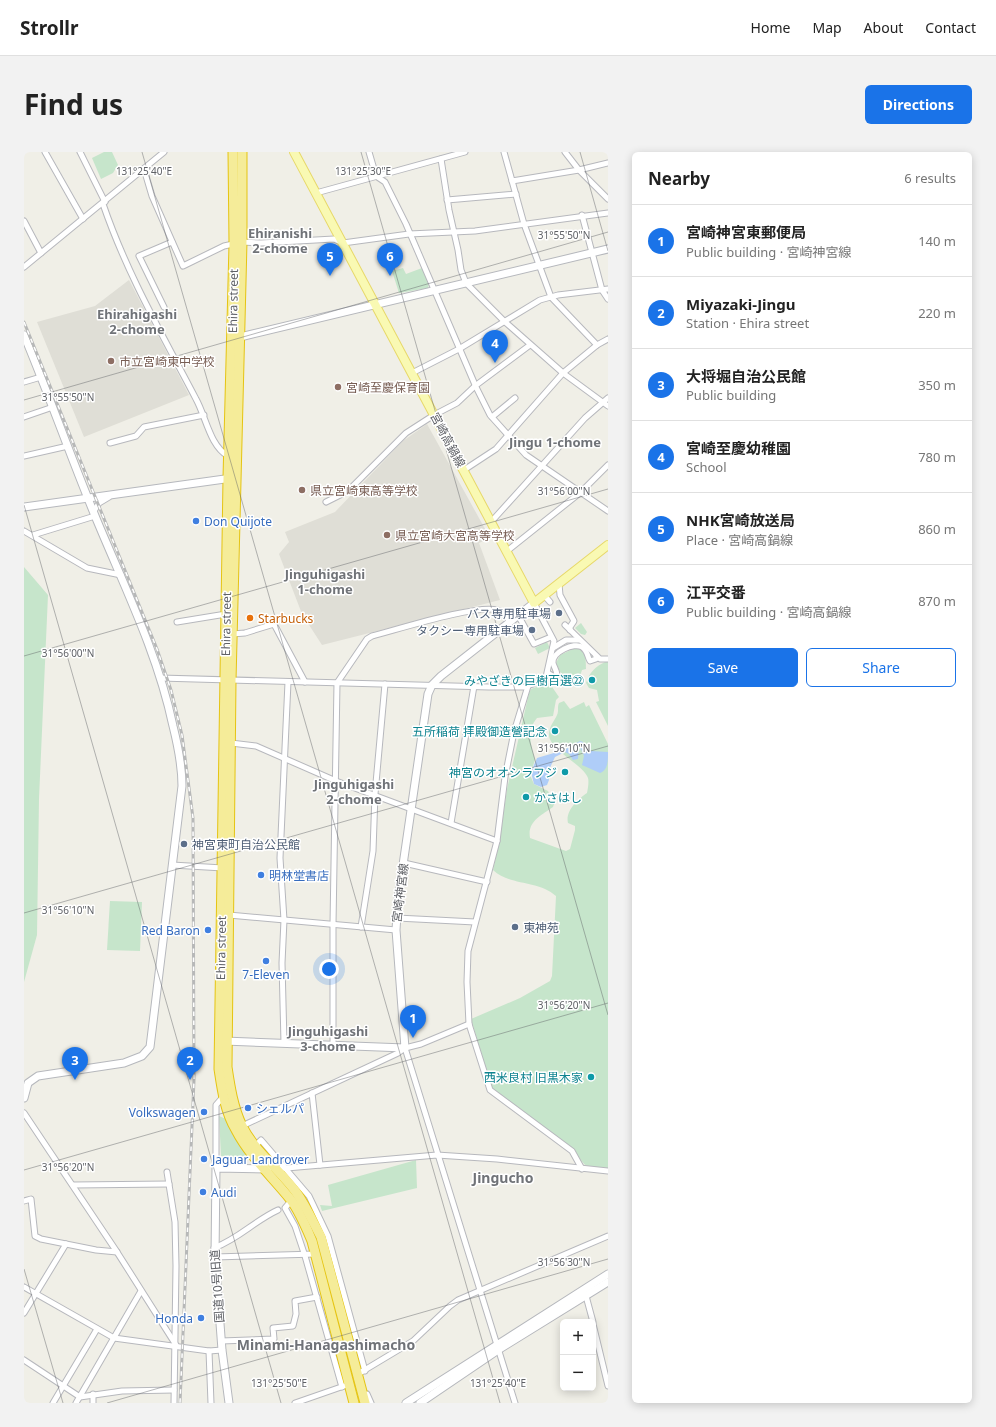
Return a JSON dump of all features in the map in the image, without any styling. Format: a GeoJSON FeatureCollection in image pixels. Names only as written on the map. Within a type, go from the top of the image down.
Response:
{"type":"FeatureCollection","features":[{"type":"Feature","properties":{"kind":"highway","name":"Ehira street"},"geometry":{"type":"LineString","coordinates":[[234,152],[238,243]]}},
{"type":"Feature","properties":{"kind":"highway","name":"Ehira street"},"geometry":{"type":"LineString","coordinates":[[227,1094],[219,1069],[224,1042],[229,915],[226,868],[230,743],[226,614],[232,478],[238,243],[242,152]]}},
{"type":"Feature","properties":{"kind":"highway","name":"Ehira street"},"geometry":{"type":"LineString","coordinates":[[224,1042],[228,681],[232,634],[232,478],[229,456],[236,338]]}},
{"type":"Feature","properties":{"kind":"highway"},"geometry":{"type":"LineString","coordinates":[[227,1094],[242,1126],[255,1146],[296,1192],[310,1214],[320,1238],[361,1372],[364,1403]]}},
{"type":"Feature","properties":{"kind":"highway"},"geometry":{"type":"LineString","coordinates":[[227,1094],[235,1129],[248,1151],[291,1201],[302,1219],[316,1254],[346,1385],[354,1403]]}},
{"type":"Feature","properties":{"kind":"main road","name":"宮崎高鍋線"},"geometry":{"type":"LineString","coordinates":[[294,152],[534,603]]}},
{"type":"Feature","properties":{"kind":"main road"},"geometry":{"type":"LineString","coordinates":[[534,603],[547,598],[559,584],[608,545]]}},
{"type":"Feature","properties":{"kind":"street"},"geometry":{"type":"LineString","coordinates":[[45,152],[83,219]]}},
{"type":"Feature","properties":{"kind":"street"},"geometry":{"type":"LineString","coordinates":[[80,152],[104,203],[127,266],[156,327],[204,415],[220,451],[229,456]]}},
{"type":"Feature","properties":{"kind":"street"},"geometry":{"type":"LineString","coordinates":[[24,267],[104,203],[164,152]]}},
{"type":"Feature","properties":{"kind":"street"},"geometry":{"type":"LineString","coordinates":[[369,152],[376,176],[385,182],[431,280],[475,386],[492,417],[526,455],[608,511]]}},
{"type":"Feature","properties":{"kind":"street"},"geometry":{"type":"LineString","coordinates":[[316,193],[441,159],[447,154],[465,152]]}},
{"type":"Feature","properties":{"kind":"street"},"geometry":{"type":"LineString","coordinates":[[504,152],[524,224],[551,297],[597,345]]}},
{"type":"Feature","properties":{"kind":"street"},"geometry":{"type":"LineString","coordinates":[[565,152],[578,170],[608,199]]}},
{"type":"Feature","properties":{"kind":"street"},"geometry":{"type":"LineString","coordinates":[[441,159],[453,231],[461,270],[466,283],[530,345],[563,373],[608,406]]}},
{"type":"Feature","properties":{"kind":"street"},"geometry":{"type":"LineString","coordinates":[[512,181],[578,170],[608,163]]}},
{"type":"Feature","properties":{"kind":"street"},"geometry":{"type":"LineString","coordinates":[[144,169],[152,196],[183,266],[224,246],[238,243],[334,239],[343,243],[410,234],[475,231],[582,215],[608,213]]}},
{"type":"Feature","properties":{"kind":"street"},"geometry":{"type":"LineString","coordinates":[[447,200],[516,194]]}},
{"type":"Feature","properties":{"kind":"street"},"geometry":{"type":"LineString","coordinates":[[582,215],[592,253],[608,298]]}},
{"type":"Feature","properties":{"kind":"street"},"geometry":{"type":"LineString","coordinates":[[24,221],[41,253]]}},
{"type":"Feature","properties":{"kind":"street"},"geometry":{"type":"LineString","coordinates":[[164,307],[139,256],[172,242]]}},
{"type":"Feature","properties":{"kind":"street"},"geometry":{"type":"LineString","coordinates":[[236,338],[608,249]]}},
{"type":"Feature","properties":{"kind":"street"},"geometry":{"type":"LineString","coordinates":[[412,373],[459,349],[540,300],[605,289]]}},
{"type":"Feature","properties":{"kind":"street"},"geometry":{"type":"LineString","coordinates":[[24,335],[95,514],[121,575],[168,700],[182,771],[182,786],[150,1047],[142,1056],[124,1062],[38,1076],[28,1083],[24,1098]]}},
{"type":"Feature","properties":{"kind":"street"},"geometry":{"type":"LineString","coordinates":[[464,470],[496,449],[563,373],[597,345],[608,339]]}},
{"type":"Feature","properties":{"kind":"street"},"geometry":{"type":"LineString","coordinates":[[326,502],[348,492],[397,441],[434,415],[457,403],[475,386],[530,345]]}},
{"type":"Feature","properties":{"kind":"street"},"geometry":{"type":"LineString","coordinates":[[24,382],[41,377]]}},
{"type":"Feature","properties":{"kind":"street"},"geometry":{"type":"LineString","coordinates":[[492,417],[515,398]]}},
{"type":"Feature","properties":{"kind":"street"},"geometry":{"type":"LineString","coordinates":[[491,522],[541,465],[602,402],[608,398]]}},
{"type":"Feature","properties":{"kind":"street"},"geometry":{"type":"LineString","coordinates":[[24,417],[53,407]]}},
{"type":"Feature","properties":{"kind":"street"},"geometry":{"type":"LineString","coordinates":[[110,443],[136,436],[144,426],[204,415]]}},
{"type":"Feature","properties":{"kind":"street"},"geometry":{"type":"LineString","coordinates":[[24,456],[68,446]]}},
{"type":"Feature","properties":{"kind":"street"},"geometry":{"type":"LineString","coordinates":[[507,550],[581,492],[608,465]]}},
{"type":"Feature","properties":{"kind":"street"},"geometry":{"type":"LineString","coordinates":[[24,507],[232,478]]}},
{"type":"Feature","properties":{"kind":"street"},"geometry":{"type":"LineString","coordinates":[[95,514],[99,503],[114,494]]}},
{"type":"Feature","properties":{"kind":"street"},"geometry":{"type":"LineString","coordinates":[[33,535],[95,514]]}},
{"type":"Feature","properties":{"kind":"street"},"geometry":{"type":"LineString","coordinates":[[24,531],[33,535],[72,561],[88,568],[121,575]]}},
{"type":"Feature","properties":{"kind":"street"},"geometry":{"type":"LineString","coordinates":[[559,584],[560,595],[574,621],[570,627],[570,630]]}},
{"type":"Feature","properties":{"kind":"street"},"geometry":{"type":"LineString","coordinates":[[160,678],[228,681],[474,686],[528,686],[540,682],[547,675],[553,648],[552,639],[534,603],[441,676],[432,685]]}},
{"type":"Feature","properties":{"kind":"street"},"geometry":{"type":"LineString","coordinates":[[333,1045],[333,924],[337,683],[367,639],[372,636],[450,616],[489,609],[498,610],[510,622]]}},
{"type":"Feature","properties":{"kind":"street"},"geometry":{"type":"LineString","coordinates":[[177,622],[226,614]]}},
{"type":"Feature","properties":{"kind":"street"},"geometry":{"type":"LineString","coordinates":[[518,615],[534,644],[552,639]]}},
{"type":"Feature","properties":{"kind":"street"},"geometry":{"type":"LineString","coordinates":[[232,634],[245,633],[274,624],[305,682]]}},
{"type":"Feature","properties":{"kind":"street"},"geometry":{"type":"LineString","coordinates":[[565,625],[596,656],[600,659],[608,659]]}},
{"type":"Feature","properties":{"kind":"street"},"geometry":{"type":"LineString","coordinates":[[553,648],[566,640],[574,639],[581,641]]}},
{"type":"Feature","properties":{"kind":"street"},"geometry":{"type":"LineString","coordinates":[[547,675],[557,675],[553,663],[554,659],[559,652],[572,646],[579,645],[583,648],[590,661],[596,659],[596,656]]}},
{"type":"Feature","properties":{"kind":"street"},"geometry":{"type":"LineString","coordinates":[[284,1044],[282,963],[284,920],[280,858],[288,682]]}},
{"type":"Feature","properties":{"kind":"street"},"geometry":{"type":"LineString","coordinates":[[361,927],[373,851],[374,794],[385,684]]}},
{"type":"Feature","properties":{"kind":"street","name":"宮崎神宮線"},"geometry":{"type":"LineString","coordinates":[[405,1048],[396,930],[428,694],[432,685]]}},
{"type":"Feature","properties":{"kind":"street"},"geometry":{"type":"LineString","coordinates":[[451,823],[474,686]]}},
{"type":"Feature","properties":{"kind":"street"},"geometry":{"type":"LineString","coordinates":[[528,686],[514,732],[505,777],[497,841],[468,951],[467,982],[469,1024],[490,1090],[572,1151],[582,1169]]}},
{"type":"Feature","properties":{"kind":"street"},"geometry":{"type":"LineString","coordinates":[[230,743],[256,746],[285,760],[336,781],[497,841]]}},
{"type":"Feature","properties":{"kind":"street"},"geometry":{"type":"LineString","coordinates":[[404,863],[487,882]]}},
{"type":"Feature","properties":{"kind":"street"},"geometry":{"type":"LineString","coordinates":[[172,865],[226,868]]}},
{"type":"Feature","properties":{"kind":"street"},"geometry":{"type":"LineString","coordinates":[[229,915],[396,930]]}},
{"type":"Feature","properties":{"kind":"street"},"geometry":{"type":"LineString","coordinates":[[397,918],[475,922]]}},
{"type":"Feature","properties":{"kind":"street"},"geometry":{"type":"LineString","coordinates":[[224,1042],[405,1048],[421,1044],[469,1024]]}},
{"type":"Feature","properties":{"kind":"street"},"geometry":{"type":"LineString","coordinates":[[242,1126],[398,1053],[405,1048]]}},
{"type":"Feature","properties":{"kind":"street"},"geometry":{"type":"LineString","coordinates":[[405,1048],[515,1403]]}},
{"type":"Feature","properties":{"kind":"street"},"geometry":{"type":"LineString","coordinates":[[312,1093],[320,1165]]}},
{"type":"Feature","properties":{"kind":"street"},"geometry":{"type":"LineString","coordinates":[[227,1094],[216,1105],[216,1168],[264,1170],[437,1155],[497,1159],[608,1171]]}},
{"type":"Feature","properties":{"kind":"street"},"geometry":{"type":"LineString","coordinates":[[24,1113],[117,1252],[176,1346]]}},
{"type":"Feature","properties":{"kind":"street"},"geometry":{"type":"LineString","coordinates":[[255,1146],[261,1140],[309,1196],[328,1236],[363,1380],[371,1403]]}},
{"type":"Feature","properties":{"kind":"street","name":"国道10号旧道"},"geometry":{"type":"LineString","coordinates":[[216,1168],[214,1248],[221,1341],[229,1403]]}},
{"type":"Feature","properties":{"kind":"street"},"geometry":{"type":"LineString","coordinates":[[167,1172],[175,1222],[176,1346],[174,1403]]}},
{"type":"Feature","properties":{"kind":"street"},"geometry":{"type":"LineString","coordinates":[[73,1185],[169,1184]]}},
{"type":"Feature","properties":{"kind":"street"},"geometry":{"type":"LineString","coordinates":[[24,1201],[31,1199],[35,1236],[96,1250],[117,1252]]}},
{"type":"Feature","properties":{"kind":"street"},"geometry":{"type":"LineString","coordinates":[[291,1201],[284,1208],[295,1226],[346,1385],[296,1403]]}},
{"type":"Feature","properties":{"kind":"street"},"geometry":{"type":"LineString","coordinates":[[214,1248],[230,1242],[266,1214],[278,1210]]}},
{"type":"Feature","properties":{"kind":"street"},"geometry":{"type":"LineString","coordinates":[[361,1372],[413,1341],[450,1306],[480,1290],[608,1236]]}},
{"type":"Feature","properties":{"kind":"street"},"geometry":{"type":"LineString","coordinates":[[24,1313],[66,1244]]}},
{"type":"Feature","properties":{"kind":"street"},"geometry":{"type":"LineString","coordinates":[[215,1257],[305,1256],[316,1254]]}},
{"type":"Feature","properties":{"kind":"street"},"geometry":{"type":"LineString","coordinates":[[420,1403],[498,1347],[608,1274]]}},
{"type":"Feature","properties":{"kind":"street"},"geometry":{"type":"LineString","coordinates":[[406,1403],[608,1282]]}},
{"type":"Feature","properties":{"kind":"street"},"geometry":{"type":"LineString","coordinates":[[24,1287],[114,1338],[209,1351],[222,1350]]}},
{"type":"Feature","properties":{"kind":"street"},"geometry":{"type":"LineString","coordinates":[[76,1403],[141,1291]]}},
{"type":"Feature","properties":{"kind":"street"},"geometry":{"type":"LineString","coordinates":[[586,1296],[592,1319]]}},
{"type":"Feature","properties":{"kind":"street"},"geometry":{"type":"LineString","coordinates":[[221,1341],[274,1339],[274,1328],[293,1326],[296,1314],[295,1301],[317,1297]]}},
{"type":"Feature","properties":{"kind":"street"},"geometry":{"type":"LineString","coordinates":[[53,1403],[98,1329]]}},
{"type":"Feature","properties":{"kind":"street"},"geometry":{"type":"LineString","coordinates":[[596,1336],[608,1386]]}},
{"type":"Feature","properties":{"kind":"street"},"geometry":{"type":"LineString","coordinates":[[209,1351],[211,1403]]}},
{"type":"Feature","properties":{"kind":"street"},"geometry":{"type":"LineString","coordinates":[[24,1360],[80,1397],[122,1391],[174,1390]]}},
{"type":"Feature","properties":{"kind":"street"},"geometry":{"type":"LineString","coordinates":[[93,1394],[93,1403]]}},
{"type":"Feature","properties":{"kind":"shaded area","name":"市立宮崎東中学校"},"geometry":{"type":"Polygon","coordinates":[[[129,280],[189,395],[84,437],[37,322],[95,306],[129,280]]]}},
{"type":"Feature","properties":{"kind":"shaded area","name":"県立宮崎大宮高等学校"},"geometry":{"type":"Polygon","coordinates":[[[427,424],[490,538],[479,543],[500,600],[322,645],[302,614],[279,554],[289,542],[285,532],[335,512],[403,441],[427,424]]]}},
{"type":"Feature","properties":{"kind":"green space"},"geometry":{"type":"Polygon","coordinates":[[[104,152],[112,152],[118,165],[113,173],[101,179],[92,158],[104,152]]]}},
{"type":"Feature","properties":{"kind":"green space"},"geometry":{"type":"Polygon","coordinates":[[[403,268],[406,274],[422,268],[429,284],[428,288],[399,293],[392,271],[403,268]]]}},
{"type":"Feature","properties":{"kind":"green space"},"geometry":{"type":"Polygon","coordinates":[[[24,567],[48,595],[39,799],[37,935],[24,982],[24,567]]]}},
{"type":"Feature","properties":{"kind":"green space"},"geometry":{"type":"Polygon","coordinates":[[[581,623],[587,632],[585,635],[581,634],[575,628],[581,623]]]}},
{"type":"Feature","properties":{"kind":"green space"},"geometry":{"type":"Polygon","coordinates":[[[547,642],[550,648],[538,654],[535,648],[547,642]]]}},
{"type":"Feature","properties":{"kind":"green space"},"geometry":{"type":"Polygon","coordinates":[[[575,648],[581,650],[585,655],[586,665],[586,669],[582,670],[580,676],[576,678],[571,674],[566,676],[560,672],[556,663],[560,655],[575,648]]]}},
{"type":"Feature","properties":{"kind":"green space"},"geometry":{"type":"Polygon","coordinates":[[[605,662],[608,662],[608,726],[596,702],[599,701],[597,690],[589,688],[586,683],[593,670],[605,662]]]}},
{"type":"Feature","properties":{"kind":"green space"},"geometry":{"type":"Polygon","coordinates":[[[548,683],[559,697],[556,700],[553,716],[537,718],[531,728],[530,739],[535,760],[530,775],[534,784],[548,791],[554,804],[553,807],[536,819],[533,823],[530,838],[566,851],[570,849],[575,826],[568,823],[568,814],[576,802],[587,793],[588,778],[585,773],[560,752],[551,741],[549,735],[551,727],[558,714],[559,703],[564,701],[570,709],[584,702],[586,707],[589,705],[608,744],[608,1168],[591,1167],[584,1164],[575,1150],[492,1089],[471,1019],[520,998],[550,981],[552,976],[556,896],[541,887],[507,879],[493,870],[500,839],[507,789],[529,693],[531,689],[548,683]]]}},
{"type":"Feature","properties":{"kind":"green space"},"geometry":{"type":"Polygon","coordinates":[[[110,901],[142,902],[140,951],[107,950],[110,901]]]}},
{"type":"Feature","properties":{"kind":"green space"},"geometry":{"type":"Polygon","coordinates":[[[219,1116],[226,1119],[232,1132],[249,1159],[221,1156],[219,1116]]]}},
{"type":"Feature","properties":{"kind":"green space"},"geometry":{"type":"Polygon","coordinates":[[[416,1160],[417,1188],[322,1211],[320,1205],[332,1206],[328,1185],[416,1160]]]}},
{"type":"Feature","properties":{"kind":"water"},"geometry":{"type":"Polygon","coordinates":[[[580,741],[583,742],[583,746],[591,751],[608,752],[607,765],[603,772],[600,773],[582,765],[584,756],[579,745],[578,759],[573,760],[569,754],[565,752],[555,757],[548,772],[549,780],[547,785],[541,787],[534,784],[531,772],[537,758],[564,750],[580,741]]]}},
{"type":"Feature","properties":{"kind":"railway"},"geometry":{"type":"LineString","coordinates":[[24,322],[157,649],[171,690],[182,735],[193,818],[194,1080],[180,1403]]}},
{"type":"Feature","properties":{"kind":"place","name":"NHK宮崎放送局"},"geometry":{"type":"Point","coordinates":[330,276]}},
{"type":"Feature","properties":{"kind":"place","name":"江平交番"},"geometry":{"type":"Point","coordinates":[390,276]}},
{"type":"Feature","properties":{"kind":"place","name":"市立宮崎東中学校"},"geometry":{"type":"Point","coordinates":[111,361]}},
{"type":"Feature","properties":{"kind":"place","name":"宮崎至慶幼稚園"},"geometry":{"type":"Point","coordinates":[495,363]}},
{"type":"Feature","properties":{"kind":"place","name":"宮崎至慶保育園"},"geometry":{"type":"Point","coordinates":[338,387]}},
{"type":"Feature","properties":{"kind":"place","name":"県立宮崎東高等学校"},"geometry":{"type":"Point","coordinates":[302,490]}},
{"type":"Feature","properties":{"kind":"place","name":"Don Quijote"},"geometry":{"type":"Point","coordinates":[196,521]}},
{"type":"Feature","properties":{"kind":"place","name":"県立宮崎大宮高等学校"},"geometry":{"type":"Point","coordinates":[387,535]}},
{"type":"Feature","properties":{"kind":"place","name":"バス専用駐車場"},"geometry":{"type":"Point","coordinates":[559,613]}},
{"type":"Feature","properties":{"kind":"place","name":"Starbucks"},"geometry":{"type":"Point","coordinates":[250,618]}},
{"type":"Feature","properties":{"kind":"place","name":"タクシー専用駐車場"},"geometry":{"type":"Point","coordinates":[532,630]}},
{"type":"Feature","properties":{"kind":"place","name":"みやざきの巨樹百選㉒"},"geometry":{"type":"Point","coordinates":[592,680]}},
{"type":"Feature","properties":{"kind":"place","name":"五所稲荷 拝殿御造營記念"},"geometry":{"type":"Point","coordinates":[555,731]}},
{"type":"Feature","properties":{"kind":"place","name":"神宮のオオシラフジ"},"geometry":{"type":"Point","coordinates":[565,772]}},
{"type":"Feature","properties":{"kind":"place","name":"かさはし"},"geometry":{"type":"Point","coordinates":[526,797]}},
{"type":"Feature","properties":{"kind":"place","name":"神宮東町自治公民館"},"geometry":{"type":"Point","coordinates":[184,844]}},
{"type":"Feature","properties":{"kind":"place","name":"明林堂書店"},"geometry":{"type":"Point","coordinates":[261,875]}},
{"type":"Feature","properties":{"kind":"place","name":"東神苑"},"geometry":{"type":"Point","coordinates":[515,927]}},
{"type":"Feature","properties":{"kind":"place","name":"Red Baron"},"geometry":{"type":"Point","coordinates":[208,930]}},
{"type":"Feature","properties":{"kind":"place","name":"7-Eleven"},"geometry":{"type":"Point","coordinates":[266,961]}},
{"type":"Feature","properties":{"kind":"place","name":"宮崎神宮東郵便局"},"geometry":{"type":"Point","coordinates":[413,1038]}},
{"type":"Feature","properties":{"kind":"place","name":"西米良村 旧黒木家"},"geometry":{"type":"Point","coordinates":[591,1077]}},
{"type":"Feature","properties":{"kind":"place","name":"大将堀自治公民館"},"geometry":{"type":"Point","coordinates":[75,1080]}},
{"type":"Feature","properties":{"kind":"place","name":"Miyazaki-Jingu"},"geometry":{"type":"Point","coordinates":[190,1080]}},
{"type":"Feature","properties":{"kind":"place","name":"シェルパ"},"geometry":{"type":"Point","coordinates":[248,1108]}},
{"type":"Feature","properties":{"kind":"place","name":"Volkswagen"},"geometry":{"type":"Point","coordinates":[204,1112]}},
{"type":"Feature","properties":{"kind":"place","name":"Jaguar Landrover"},"geometry":{"type":"Point","coordinates":[204,1159]}},
{"type":"Feature","properties":{"kind":"place","name":"Audi"},"geometry":{"type":"Point","coordinates":[203,1192]}},
{"type":"Feature","properties":{"kind":"place","name":"Honda"},"geometry":{"type":"Point","coordinates":[201,1318]}},
{"type":"Feature","properties":{"kind":"district","name":"Ehiranishi 2-chome"},"geometry":{"type":"Point","coordinates":[280,240]}},
{"type":"Feature","properties":{"kind":"district","name":"Ehirahigashi 2-chome"},"geometry":{"type":"Point","coordinates":[137,322]}},
{"type":"Feature","properties":{"kind":"district","name":"Jingu 1-chome"},"geometry":{"type":"Point","coordinates":[555,442]}},
{"type":"Feature","properties":{"kind":"district","name":"Jinguhigashi 1-chome"},"geometry":{"type":"Point","coordinates":[325,582]}},
{"type":"Feature","properties":{"kind":"district","name":"Jinguhigashi 2-chome"},"geometry":{"type":"Point","coordinates":[354,792]}},
{"type":"Feature","properties":{"kind":"district","name":"Jinguhigashi 3-chome"},"geometry":{"type":"Point","coordinates":[328,1038]}},
{"type":"Feature","properties":{"kind":"district","name":"Jingucho"},"geometry":{"type":"Point","coordinates":[503,1177]}},
{"type":"Feature","properties":{"kind":"district","name":"Minami-Hanagashimacho"},"geometry":{"type":"Point","coordinates":[326,1344]}}]}
